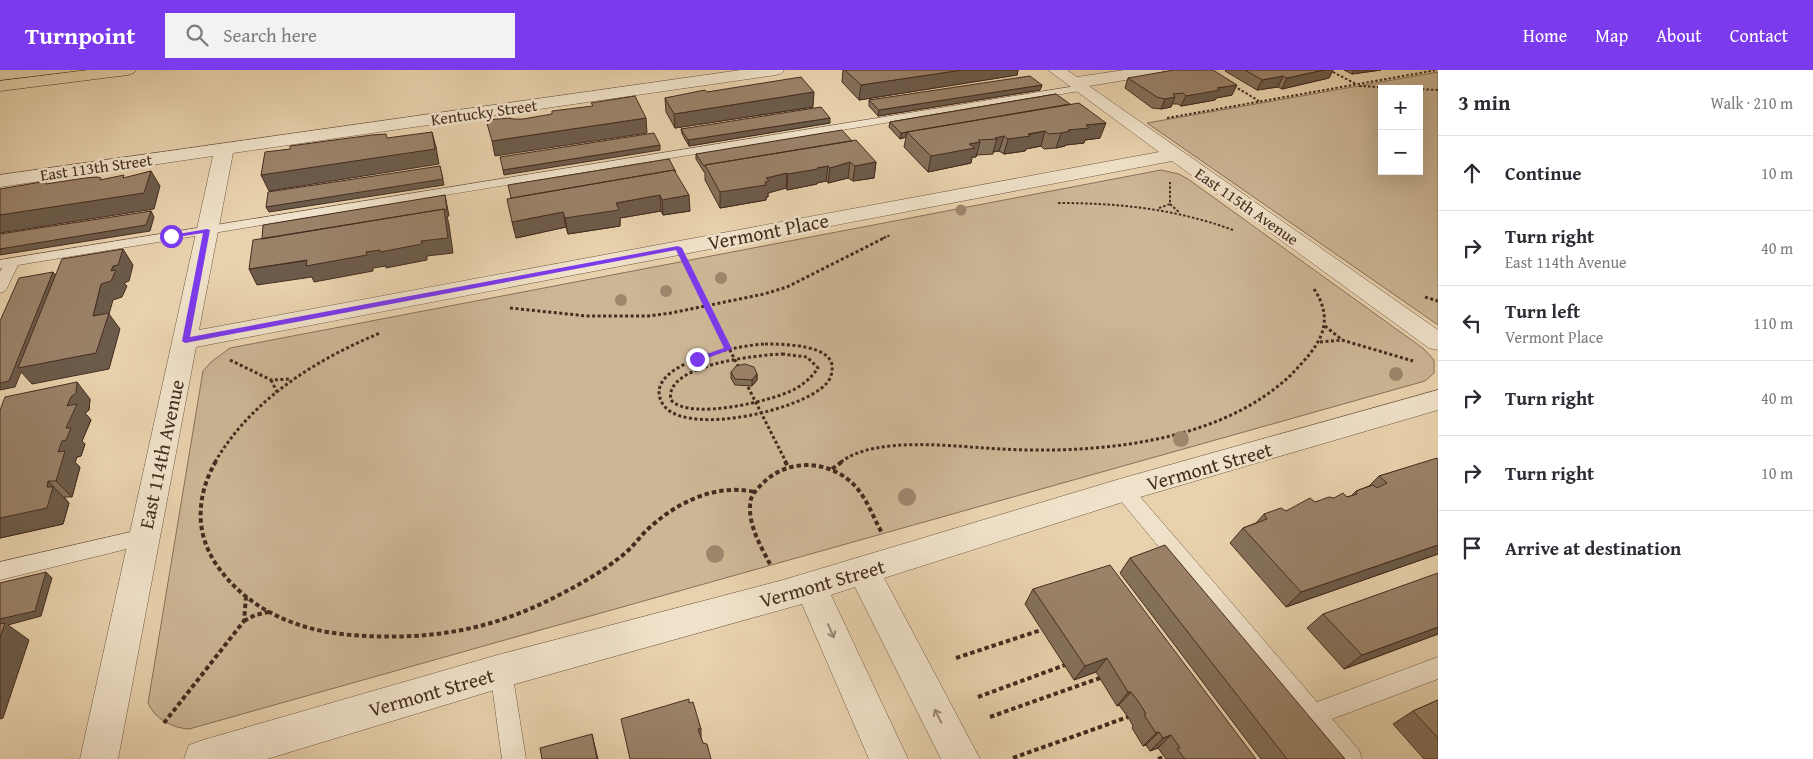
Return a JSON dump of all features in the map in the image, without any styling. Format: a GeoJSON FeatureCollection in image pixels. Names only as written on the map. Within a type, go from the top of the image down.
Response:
{"type":"FeatureCollection","features":[{"type":"Feature","properties":{"kind":"highway"},"geometry":{"type":"LineString","coordinates":[[0,86],[128,70]]}},
{"type":"Feature","properties":{"kind":"street","name":"Kentucky Street"},"geometry":{"type":"LineString","coordinates":[[192,154],[776,70]]}},
{"type":"Feature","properties":{"kind":"street","name":"East 115th Avenue"},"geometry":{"type":"LineString","coordinates":[[1056,70],[1438,342]]}},
{"type":"Feature","properties":{"kind":"street"},"geometry":{"type":"LineString","coordinates":[[1078,85],[1154,70]]}},
{"type":"Feature","properties":{"kind":"street","name":"East 114th Avenue"},"geometry":{"type":"LineString","coordinates":[[99,759],[224,149]]}},
{"type":"Feature","properties":{"kind":"street","name":"East 113th Street"},"geometry":{"type":"LineString","coordinates":[[0,181],[192,154]]}},
{"type":"Feature","properties":{"kind":"street","name":"Vermont Place"},"geometry":{"type":"LineString","coordinates":[[185,341],[1175,155]]}},
{"type":"Feature","properties":{"kind":"street","name":"Vermont Street"},"geometry":{"type":"LineString","coordinates":[[203,759],[501,671],[811,587],[1123,490],[1438,400]]}},
{"type":"Feature","properties":{"kind":"street"},"geometry":{"type":"LineString","coordinates":[[864,571],[961,759]]}},
{"type":"Feature","properties":{"kind":"street"},"geometry":{"type":"LineString","coordinates":[[811,587],[889,759]]}},
{"type":"Feature","properties":{"kind":"lane"},"geometry":{"type":"LineString","coordinates":[[0,288],[6,263],[1078,85]]}},
{"type":"Feature","properties":{"kind":"lane"},"geometry":{"type":"LineString","coordinates":[[1123,490],[1350,759]]}},
{"type":"Feature","properties":{"kind":"lane"},"geometry":{"type":"LineString","coordinates":[[0,570],[144,537]]}},
{"type":"Feature","properties":{"kind":"lane"},"geometry":{"type":"LineString","coordinates":[[1313,715],[1438,668]]}},
{"type":"Feature","properties":{"kind":"lane"},"geometry":{"type":"LineString","coordinates":[[501,671],[514,759]]}},
{"type":"Feature","properties":{"kind":"path"},"geometry":{"type":"LineString","coordinates":[[1329,70],[1357,84]]}},
{"type":"Feature","properties":{"kind":"path"},"geometry":{"type":"LineString","coordinates":[[1164,118],[1437,70]]}},
{"type":"Feature","properties":{"kind":"path"},"geometry":{"type":"LineString","coordinates":[[1230,83],[1260,101]]}},
{"type":"Feature","properties":{"kind":"path"},"geometry":{"type":"LineString","coordinates":[[1351,85],[1438,90]]}},
{"type":"Feature","properties":{"kind":"path"},"geometry":{"type":"LineString","coordinates":[[1170,180],[1170,204]]}},
{"type":"Feature","properties":{"kind":"path"},"geometry":{"type":"LineString","coordinates":[[1054,204],[1120,205],[1156,209],[1201,218],[1237,232]]}},
{"type":"Feature","properties":{"kind":"path"},"geometry":{"type":"LineString","coordinates":[[1156,209],[1170,204]]}},
{"type":"Feature","properties":{"kind":"path"},"geometry":{"type":"LineString","coordinates":[[1170,204],[1183,214]]}},
{"type":"Feature","properties":{"kind":"path"},"geometry":{"type":"LineString","coordinates":[[501,308],[537,309],[587,316],[618,316],[657,315],[707,306],[764,294],[793,284],[898,232]]}},
{"type":"Feature","properties":{"kind":"path"},"geometry":{"type":"LineString","coordinates":[[678,248],[740,371]]}},
{"type":"Feature","properties":{"kind":"path"},"geometry":{"type":"LineString","coordinates":[[832,469],[847,456],[899,446],[1018,450],[1062,449],[1133,443],[1178,433],[1234,413],[1280,386],[1297,371],[1320,342],[1325,325],[1324,311],[1317,293],[1311,286]]}},
{"type":"Feature","properties":{"kind":"path"},"geometry":{"type":"LineString","coordinates":[[1325,325],[1329,331],[1342,340],[1418,363]]}},
{"type":"Feature","properties":{"kind":"path"},"geometry":{"type":"LineString","coordinates":[[388,330],[340,351],[294,379],[244,422],[225,445],[214,463],[201,500],[200,515],[203,539],[218,567],[232,584],[246,597],[269,612],[306,628],[367,637],[403,638],[432,636],[469,628],[508,617],[542,603],[581,583],[630,549],[646,530],[688,502],[706,494],[736,487],[755,492]]}},
{"type":"Feature","properties":{"kind":"path"},"geometry":{"type":"LineString","coordinates":[[1320,342],[1342,340]]}},
{"type":"Feature","properties":{"kind":"path"},"geometry":{"type":"LineString","coordinates":[[753,345],[804,345],[821,352],[829,359],[833,371],[828,383],[793,403],[761,413],[733,418],[696,419],[674,414],[662,405],[658,395],[665,377],[683,365],[729,349],[753,345]]}},
{"type":"Feature","properties":{"kind":"path"},"geometry":{"type":"LineString","coordinates":[[798,354],[814,360],[818,368],[816,375],[806,383],[772,399],[756,403],[732,407],[699,408],[676,404],[671,400],[670,394],[674,386],[681,379],[695,371],[734,359],[763,355],[798,354]]}},
{"type":"Feature","properties":{"kind":"path"},"geometry":{"type":"LineString","coordinates":[[221,356],[271,380],[294,379]]}},
{"type":"Feature","properties":{"kind":"path"},"geometry":{"type":"LineString","coordinates":[[271,380],[277,392]]}},
{"type":"Feature","properties":{"kind":"path"},"geometry":{"type":"LineString","coordinates":[[748,387],[788,467]]}},
{"type":"Feature","properties":{"kind":"path"},"geometry":{"type":"LineString","coordinates":[[770,564],[754,527],[750,502],[763,481],[774,472],[788,467],[804,465],[832,469],[858,489],[882,533]]}},
{"type":"Feature","properties":{"kind":"path"},"geometry":{"type":"LineString","coordinates":[[244,621],[246,597]]}},
{"type":"Feature","properties":{"kind":"path"},"geometry":{"type":"LineString","coordinates":[[164,723],[244,621],[255,615],[269,612]]}},
{"type":"Feature","properties":{"kind":"path"},"geometry":{"type":"LineString","coordinates":[[956,658],[1041,630]]}},
{"type":"Feature","properties":{"kind":"path"},"geometry":{"type":"LineString","coordinates":[[978,697],[1064,665]]}},
{"type":"Feature","properties":{"kind":"path"},"geometry":{"type":"LineString","coordinates":[[990,718],[1100,678]]}},
{"type":"Feature","properties":{"kind":"path"},"geometry":{"type":"LineString","coordinates":[[1013,758],[1128,717]]}},
{"type":"Feature","properties":{"kind":"path"},"geometry":{"type":"LineString","coordinates":[[1158,759],[1164,757]]}},
{"type":"Feature","properties":{"kind":"shaded area"},"geometry":{"type":"Polygon","coordinates":[[[1438,72],[1438,325],[1147,123],[1438,72]]]}},
{"type":"Feature","properties":{"kind":"shaded area"},"geometry":{"type":"Polygon","coordinates":[[[1161,170],[1179,174],[1188,179],[1424,349],[1434,360],[1434,373],[1425,381],[189,729],[170,725],[151,709],[148,703],[203,371],[211,362],[230,348],[1161,170]]]}},
{"type":"Feature","properties":{"kind":"building"},"geometry":{"type":"Polygon","coordinates":[[[845,70],[962,70],[861,85],[845,70]]]}},
{"type":"Feature","properties":{"kind":"building"},"geometry":{"type":"Polygon","coordinates":[[[1174,70],[1213,70],[1237,85],[1186,96],[1183,93],[1173,94],[1175,97],[1165,99],[1157,97],[1128,78],[1174,70]]]}},
{"type":"Feature","properties":{"kind":"building"},"geometry":{"type":"Polygon","coordinates":[[[1245,70],[1324,70],[1287,78],[1283,76],[1262,80],[1245,70]]]}},
{"type":"Feature","properties":{"kind":"building"},"geometry":{"type":"Polygon","coordinates":[[[1030,76],[1042,85],[879,110],[869,100],[1030,76]]]}},
{"type":"Feature","properties":{"kind":"building"},"geometry":{"type":"Polygon","coordinates":[[[801,77],[814,92],[674,114],[665,98],[705,90],[707,92],[801,77]]]}},
{"type":"Feature","properties":{"kind":"building"},"geometry":{"type":"Polygon","coordinates":[[[1056,94],[1070,104],[901,133],[890,122],[1056,94]]]}},
{"type":"Feature","properties":{"kind":"building"},"geometry":{"type":"Polygon","coordinates":[[[635,96],[646,118],[492,141],[486,120],[523,119],[552,114],[552,111],[593,106],[591,103],[635,96]]]}},
{"type":"Feature","properties":{"kind":"building"},"geometry":{"type":"Polygon","coordinates":[[[1079,103],[1106,123],[1086,125],[1089,128],[1068,130],[1070,131],[1061,133],[1049,134],[1045,131],[1028,134],[1030,136],[1008,139],[1004,136],[995,138],[997,139],[978,140],[980,142],[969,144],[975,148],[931,156],[907,132],[1079,103]]]}},
{"type":"Feature","properties":{"kind":"building"},"geometry":{"type":"Polygon","coordinates":[[[821,107],[830,118],[688,140],[681,129],[821,107]]]}},
{"type":"Feature","properties":{"kind":"building"},"geometry":{"type":"Polygon","coordinates":[[[842,130],[852,141],[705,166],[696,154],[842,130]]]}},
{"type":"Feature","properties":{"kind":"building"},"geometry":{"type":"Polygon","coordinates":[[[432,132],[435,149],[261,175],[265,152],[290,149],[290,146],[372,135],[386,134],[387,138],[432,132]]]}},
{"type":"Feature","properties":{"kind":"building"},"geometry":{"type":"Polygon","coordinates":[[[654,133],[660,145],[503,170],[500,157],[654,133]]]}},
{"type":"Feature","properties":{"kind":"building"},"geometry":{"type":"Polygon","coordinates":[[[856,140],[876,162],[855,166],[850,162],[830,168],[828,166],[787,173],[766,178],[769,181],[765,182],[766,185],[720,192],[705,165],[856,140]]]}},
{"type":"Feature","properties":{"kind":"building"},"geometry":{"type":"Polygon","coordinates":[[[669,159],[676,172],[674,170],[511,198],[508,185],[669,159]]]}},
{"type":"Feature","properties":{"kind":"building"},"geometry":{"type":"Polygon","coordinates":[[[440,166],[443,179],[266,207],[268,192],[440,166]]]}},
{"type":"Feature","properties":{"kind":"building"},"geometry":{"type":"Polygon","coordinates":[[[674,170],[689,195],[662,200],[660,195],[616,203],[619,210],[565,218],[563,212],[512,222],[507,199],[674,170]]]}},
{"type":"Feature","properties":{"kind":"building"},"geometry":{"type":"Polygon","coordinates":[[[151,171],[144,193],[0,215],[0,189],[47,181],[46,184],[97,177],[101,178],[100,180],[124,175],[123,178],[151,171]]]}},
{"type":"Feature","properties":{"kind":"building"},"geometry":{"type":"Polygon","coordinates":[[[445,195],[447,210],[262,239],[263,225],[445,195]]]}},
{"type":"Feature","properties":{"kind":"building"},"geometry":{"type":"Polygon","coordinates":[[[444,209],[448,238],[421,241],[422,244],[380,252],[380,250],[366,252],[367,255],[306,266],[307,260],[249,269],[253,240],[444,209]]]}},
{"type":"Feature","properties":{"kind":"building"},"geometry":{"type":"Polygon","coordinates":[[[151,211],[146,225],[0,249],[0,234],[151,211]]]}},
{"type":"Feature","properties":{"kind":"building"},"geometry":{"type":"Polygon","coordinates":[[[123,249],[118,265],[113,266],[111,271],[116,270],[111,281],[101,284],[93,316],[109,313],[96,353],[18,368],[62,259],[123,249]]]}},
{"type":"Feature","properties":{"kind":"building"},"geometry":{"type":"Polygon","coordinates":[[[53,272],[9,381],[0,383],[0,321],[19,278],[53,272]]]}},
{"type":"Feature","properties":{"kind":"building"},"geometry":{"type":"Polygon","coordinates":[[[745,364],[754,367],[757,374],[752,380],[735,379],[731,372],[736,366],[745,364]]]}},
{"type":"Feature","properties":{"kind":"building"},"geometry":{"type":"Polygon","coordinates":[[[77,382],[76,393],[71,397],[67,406],[77,404],[66,428],[71,428],[66,440],[62,441],[58,452],[65,451],[56,481],[48,481],[47,487],[53,487],[47,508],[0,518],[0,410],[5,397],[77,382]]]}},
{"type":"Feature","properties":{"kind":"building"},"geometry":{"type":"Polygon","coordinates":[[[1437,458],[1438,545],[1301,592],[1243,528],[1267,519],[1264,514],[1281,508],[1286,511],[1310,498],[1315,502],[1329,497],[1334,498],[1343,493],[1347,497],[1357,494],[1356,491],[1373,485],[1377,488],[1387,483],[1379,476],[1437,458]]]}},
{"type":"Feature","properties":{"kind":"building"},"geometry":{"type":"Polygon","coordinates":[[[1165,545],[1345,759],[1287,759],[1130,558],[1165,545]]]}},
{"type":"Feature","properties":{"kind":"building"},"geometry":{"type":"Polygon","coordinates":[[[1110,565],[1256,759],[1185,759],[1177,749],[1180,748],[1171,735],[1163,738],[1159,732],[1156,733],[1144,715],[1146,714],[1140,704],[1131,692],[1128,692],[1107,658],[1085,666],[1033,589],[1110,565]]]}},
{"type":"Feature","properties":{"kind":"building"},"geometry":{"type":"Polygon","coordinates":[[[46,572],[35,611],[0,619],[0,583],[46,572]]]}},
{"type":"Feature","properties":{"kind":"building"},"geometry":{"type":"Polygon","coordinates":[[[1438,573],[1438,627],[1362,655],[1323,614],[1438,573]]]}},
{"type":"Feature","properties":{"kind":"building"},"geometry":{"type":"Polygon","coordinates":[[[5,623],[0,638],[0,624],[5,623]]]}},
{"type":"Feature","properties":{"kind":"building"},"geometry":{"type":"Polygon","coordinates":[[[689,699],[689,703],[693,702],[701,729],[698,729],[703,743],[707,744],[711,759],[630,759],[621,719],[689,699]]]}},
{"type":"Feature","properties":{"kind":"building"},"geometry":{"type":"Polygon","coordinates":[[[1438,700],[1438,738],[1413,711],[1438,700]]]}},
{"type":"Feature","properties":{"kind":"building"},"geometry":{"type":"Polygon","coordinates":[[[592,734],[597,759],[542,759],[540,748],[592,734]]]}},
{"type":"Feature","properties":{"kind":"route"},"geometry":{"type":"LineString","coordinates":[[171,236],[207,230],[185,341],[678,248],[729,349],[697,359]]}}]}
